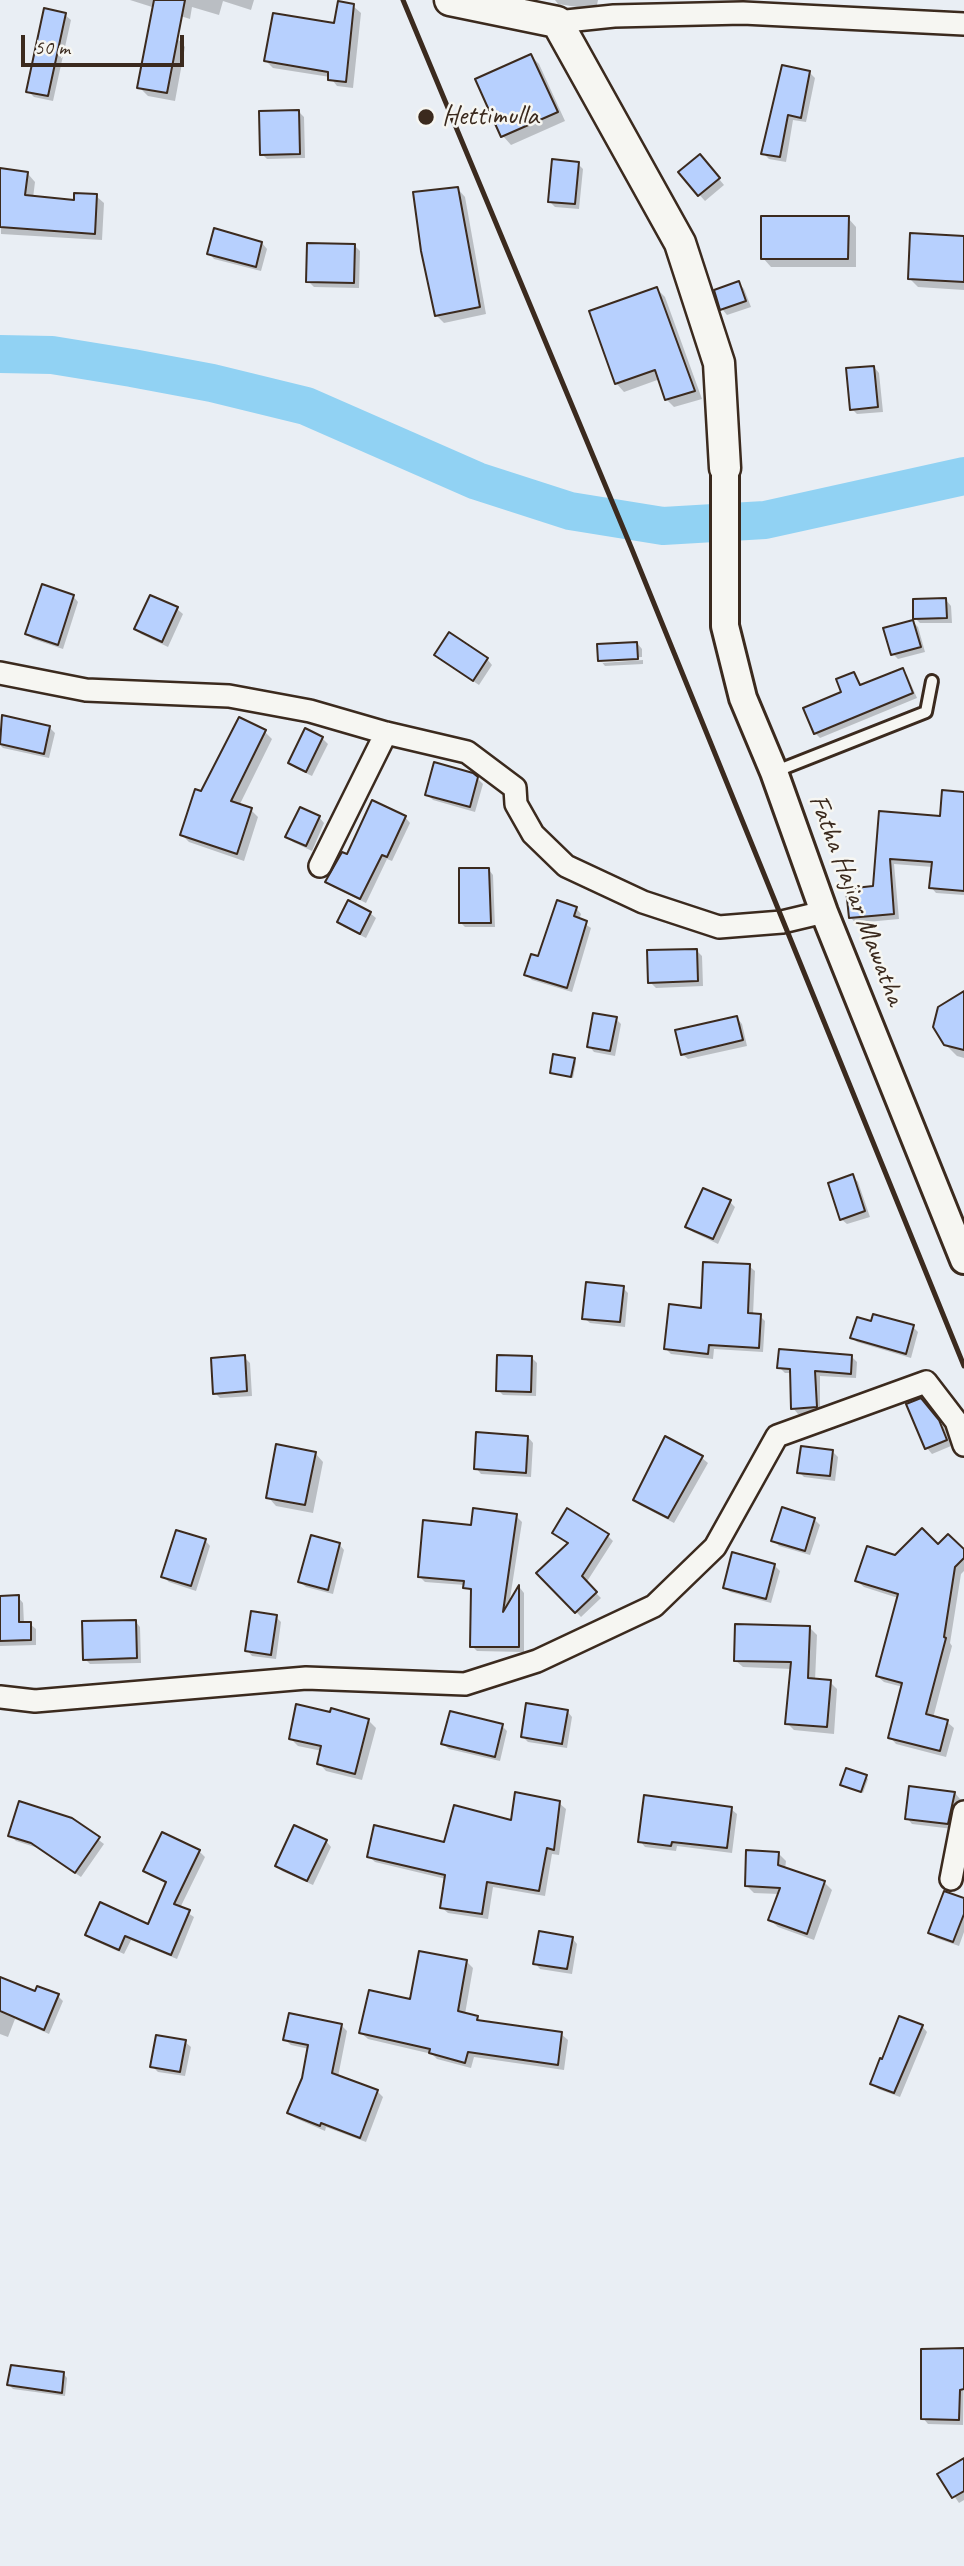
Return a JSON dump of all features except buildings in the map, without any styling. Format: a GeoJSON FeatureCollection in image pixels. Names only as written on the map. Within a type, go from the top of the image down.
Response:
{"type":"FeatureCollection","features":[{"type":"Feature","properties":{"kind":"main road"},"geometry":{"type":"LineString","coordinates":[[450,0],[489,4],[556,22],[680,243],[719,363],[725,468]]}},
{"type":"Feature","properties":{"kind":"street"},"geometry":{"type":"LineString","coordinates":[[556,22],[614,16],[894,10],[964,23]]}},
{"type":"Feature","properties":{"kind":"street","name":"Fatha Hajiar Mawatha"},"geometry":{"type":"LineString","coordinates":[[725,468],[725,626],[743,698],[774,772],[824,912],[964,1260]]}},
{"type":"Feature","properties":{"kind":"street"},"geometry":{"type":"LineString","coordinates":[[0,673],[86,690],[229,696],[310,711],[467,752],[515,788],[516,804],[533,834],[566,866],[643,902],[719,927],[782,922],[824,912]]}},
{"type":"Feature","properties":{"kind":"street"},"geometry":{"type":"LineString","coordinates":[[320,866],[386,733]]}},
{"type":"Feature","properties":{"kind":"street"},"geometry":{"type":"LineString","coordinates":[[0,1697],[34,1700],[306,1678],[465,1684],[537,1661],[654,1606],[715,1547],[776,1436],[926,1382],[956,1421],[964,1445]]}},
{"type":"Feature","properties":{"kind":"street"},"geometry":{"type":"LineString","coordinates":[[951,1879],[964,1812]]}},
{"type":"Feature","properties":{"kind":"lane"},"geometry":{"type":"LineString","coordinates":[[774,772],[926,712],[932,681]]}},
{"type":"Feature","properties":{"kind":"waterway"},"geometry":{"type":"LineString","coordinates":[[0,354],[52,355],[132,368],[212,383],[306,406],[477,481],[570,511],[663,526],[765,520],[964,476]]}},
{"type":"Feature","properties":{"kind":"railway"},"geometry":{"type":"LineString","coordinates":[[403,0],[631,547],[964,1366]]}},
{"type":"Feature","properties":{"kind":"place","name":"Hettimulla"},"geometry":{"type":"Point","coordinates":[426,117]}}]}
